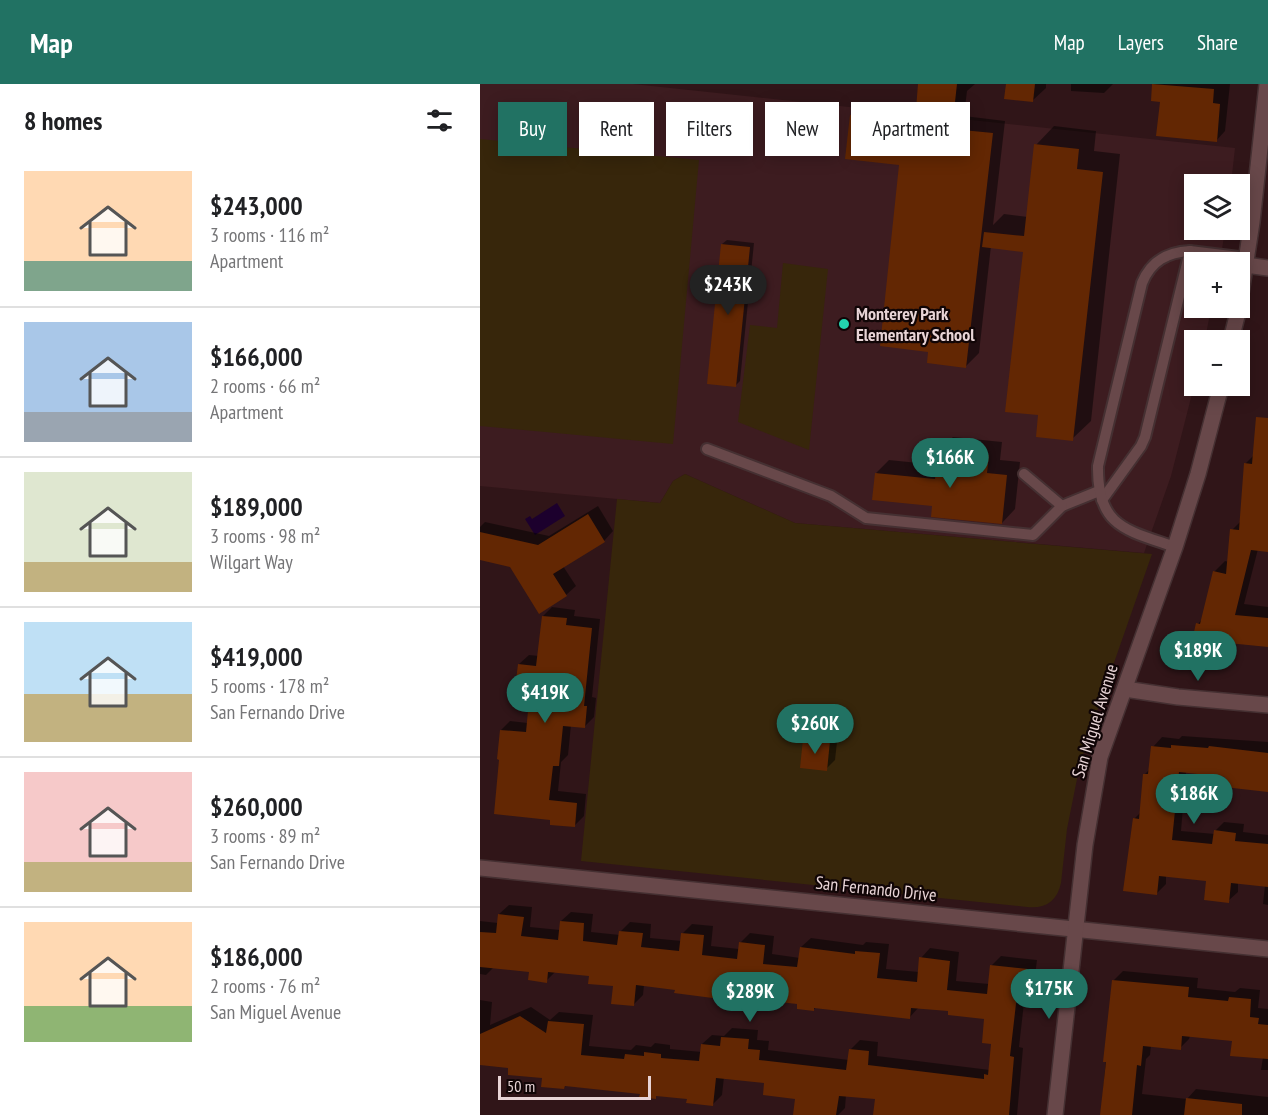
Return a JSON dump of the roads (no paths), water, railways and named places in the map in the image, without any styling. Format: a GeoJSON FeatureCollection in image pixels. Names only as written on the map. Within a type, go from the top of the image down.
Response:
{"type":"FeatureCollection","features":[{"type":"Feature","properties":{"kind":"street"},"geometry":{"type":"LineString","coordinates":[[1247,252],[1267,84]]}},
{"type":"Feature","properties":{"kind":"street"},"geometry":{"type":"LineString","coordinates":[[1250,263],[1268,268]]}},
{"type":"Feature","properties":{"kind":"street","name":"San Miguel Avenue"},"geometry":{"type":"LineString","coordinates":[[1055,1115],[1090,811],[1098,765],[1175,547],[1201,464],[1218,396]]}},
{"type":"Feature","properties":{"kind":"street"},"geometry":{"type":"LineString","coordinates":[[1125,689],[1178,697],[1268,705]]}},
{"type":"Feature","properties":{"kind":"street","name":"San Fernando Drive"},"geometry":{"type":"LineString","coordinates":[[480,868],[1268,949]]}},
{"type":"Feature","properties":{"kind":"lane"},"geometry":{"type":"LineString","coordinates":[[707,449],[831,496],[866,518],[1033,535],[1062,506],[1101,495],[1141,446],[1190,251]]}},
{"type":"Feature","properties":{"kind":"lane"},"geometry":{"type":"LineString","coordinates":[[1175,547],[1120,526],[1108,513],[1101,495],[1098,466],[1142,283],[1151,267],[1163,257],[1180,252],[1195,252]]}},
{"type":"Feature","properties":{"kind":"lane"},"geometry":{"type":"LineString","coordinates":[[1024,474],[1062,506]]}},
{"type":"Feature","properties":{"kind":"place","name":"Monterey Park Elementary School"},"geometry":{"type":"Point","coordinates":[844,324]}}]}
